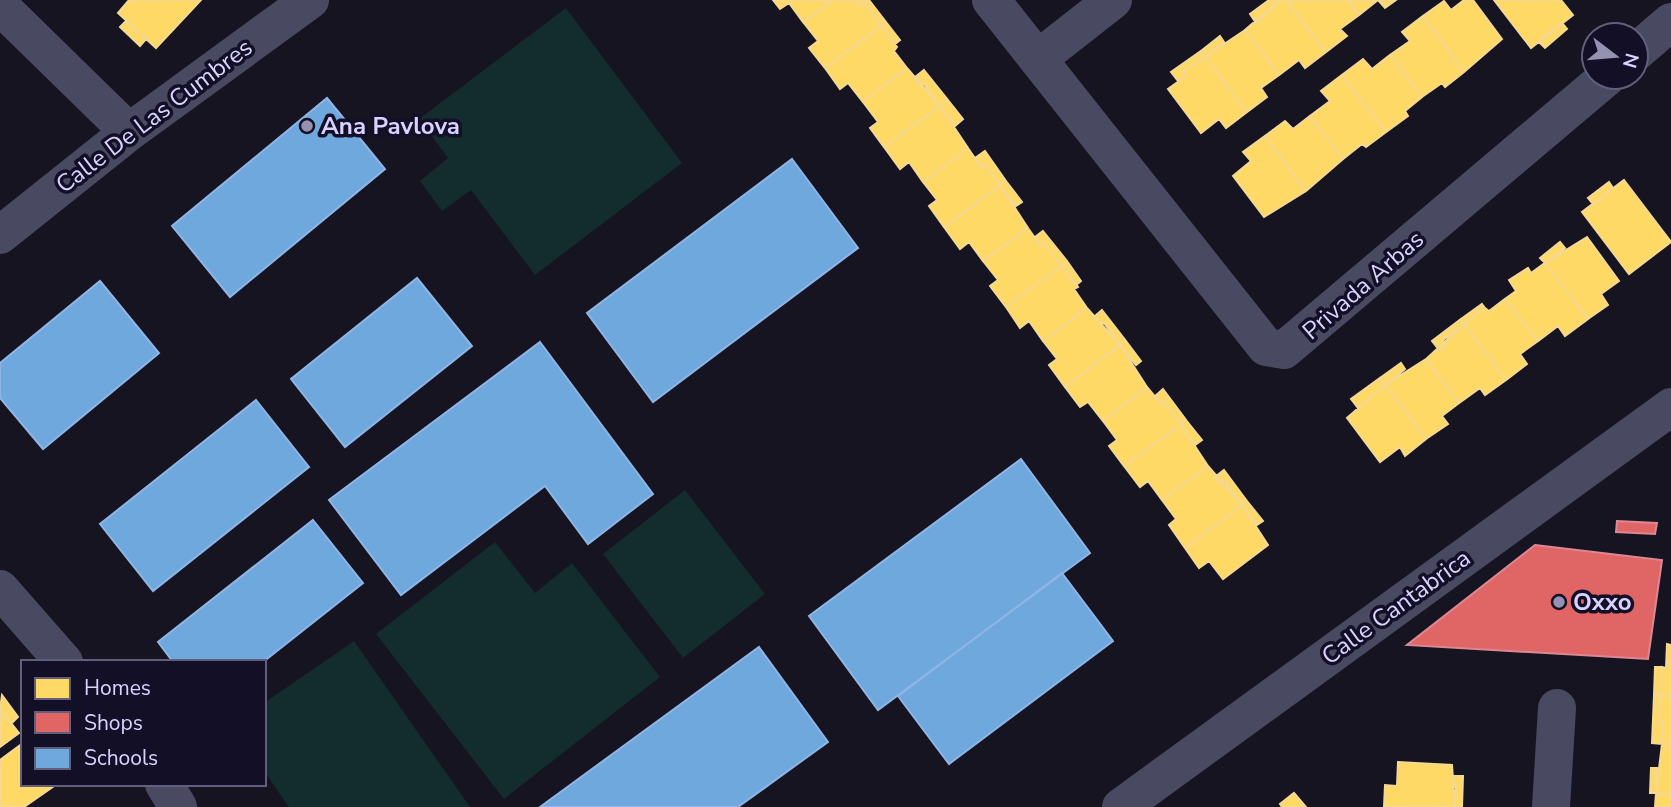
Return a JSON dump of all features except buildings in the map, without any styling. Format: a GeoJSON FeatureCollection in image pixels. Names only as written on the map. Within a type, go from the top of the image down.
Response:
{"type":"FeatureCollection","features":[{"type":"Feature","properties":{"kind":"street","name":"Calle De Las Cumbres"},"geometry":{"type":"LineString","coordinates":[[0,235],[129,132],[310,0]]}},
{"type":"Feature","properties":{"kind":"street","name":"Privada Arbas"},"geometry":{"type":"LineString","coordinates":[[991,0],[1266,347],[1284,350],[1589,91]]}},
{"type":"Feature","properties":{"kind":"street"},"geometry":{"type":"LineString","coordinates":[[1039,58],[1112,0]]}},
{"type":"Feature","properties":{"kind":"street"},"geometry":{"type":"LineString","coordinates":[[0,6],[129,132]]}},
{"type":"Feature","properties":{"kind":"street"},"geometry":{"type":"LineString","coordinates":[[1650,40],[1671,22]]}},
{"type":"Feature","properties":{"kind":"street","name":"Calle Cantabrica"},"geometry":{"type":"LineString","coordinates":[[1121,807],[1671,407]]}},
{"type":"Feature","properties":{"kind":"street"},"geometry":{"type":"LineString","coordinates":[[0,589],[62,660]]}},
{"type":"Feature","properties":{"kind":"street"},"geometry":{"type":"LineString","coordinates":[[1550,807],[1557,708]]}},
{"type":"Feature","properties":{"kind":"street"},"geometry":{"type":"LineString","coordinates":[[165,786],[178,807]]}},
{"type":"Feature","properties":{"kind":"green space"},"geometry":{"type":"Polygon","coordinates":[[[566,8],[682,163],[535,275],[471,190],[442,211],[420,181],[448,158],[419,119],[566,8]]]}},
{"type":"Feature","properties":{"kind":"green space"},"geometry":{"type":"Polygon","coordinates":[[[685,490],[765,594],[683,658],[603,554],[685,490]]]}},
{"type":"Feature","properties":{"kind":"green space"},"geometry":{"type":"Polygon","coordinates":[[[495,542],[535,593],[572,563],[660,677],[504,799],[376,634],[495,542]]]}},
{"type":"Feature","properties":{"kind":"green space"},"geometry":{"type":"Polygon","coordinates":[[[354,641],[470,807],[289,807],[266,774],[266,702],[354,641]]]}},
{"type":"Feature","properties":{"kind":"place","name":"Ana Pavlova"},"geometry":{"type":"Point","coordinates":[307,126]}},
{"type":"Feature","properties":{"kind":"place","name":"Oxxo"},"geometry":{"type":"Point","coordinates":[1559,602]}}]}
